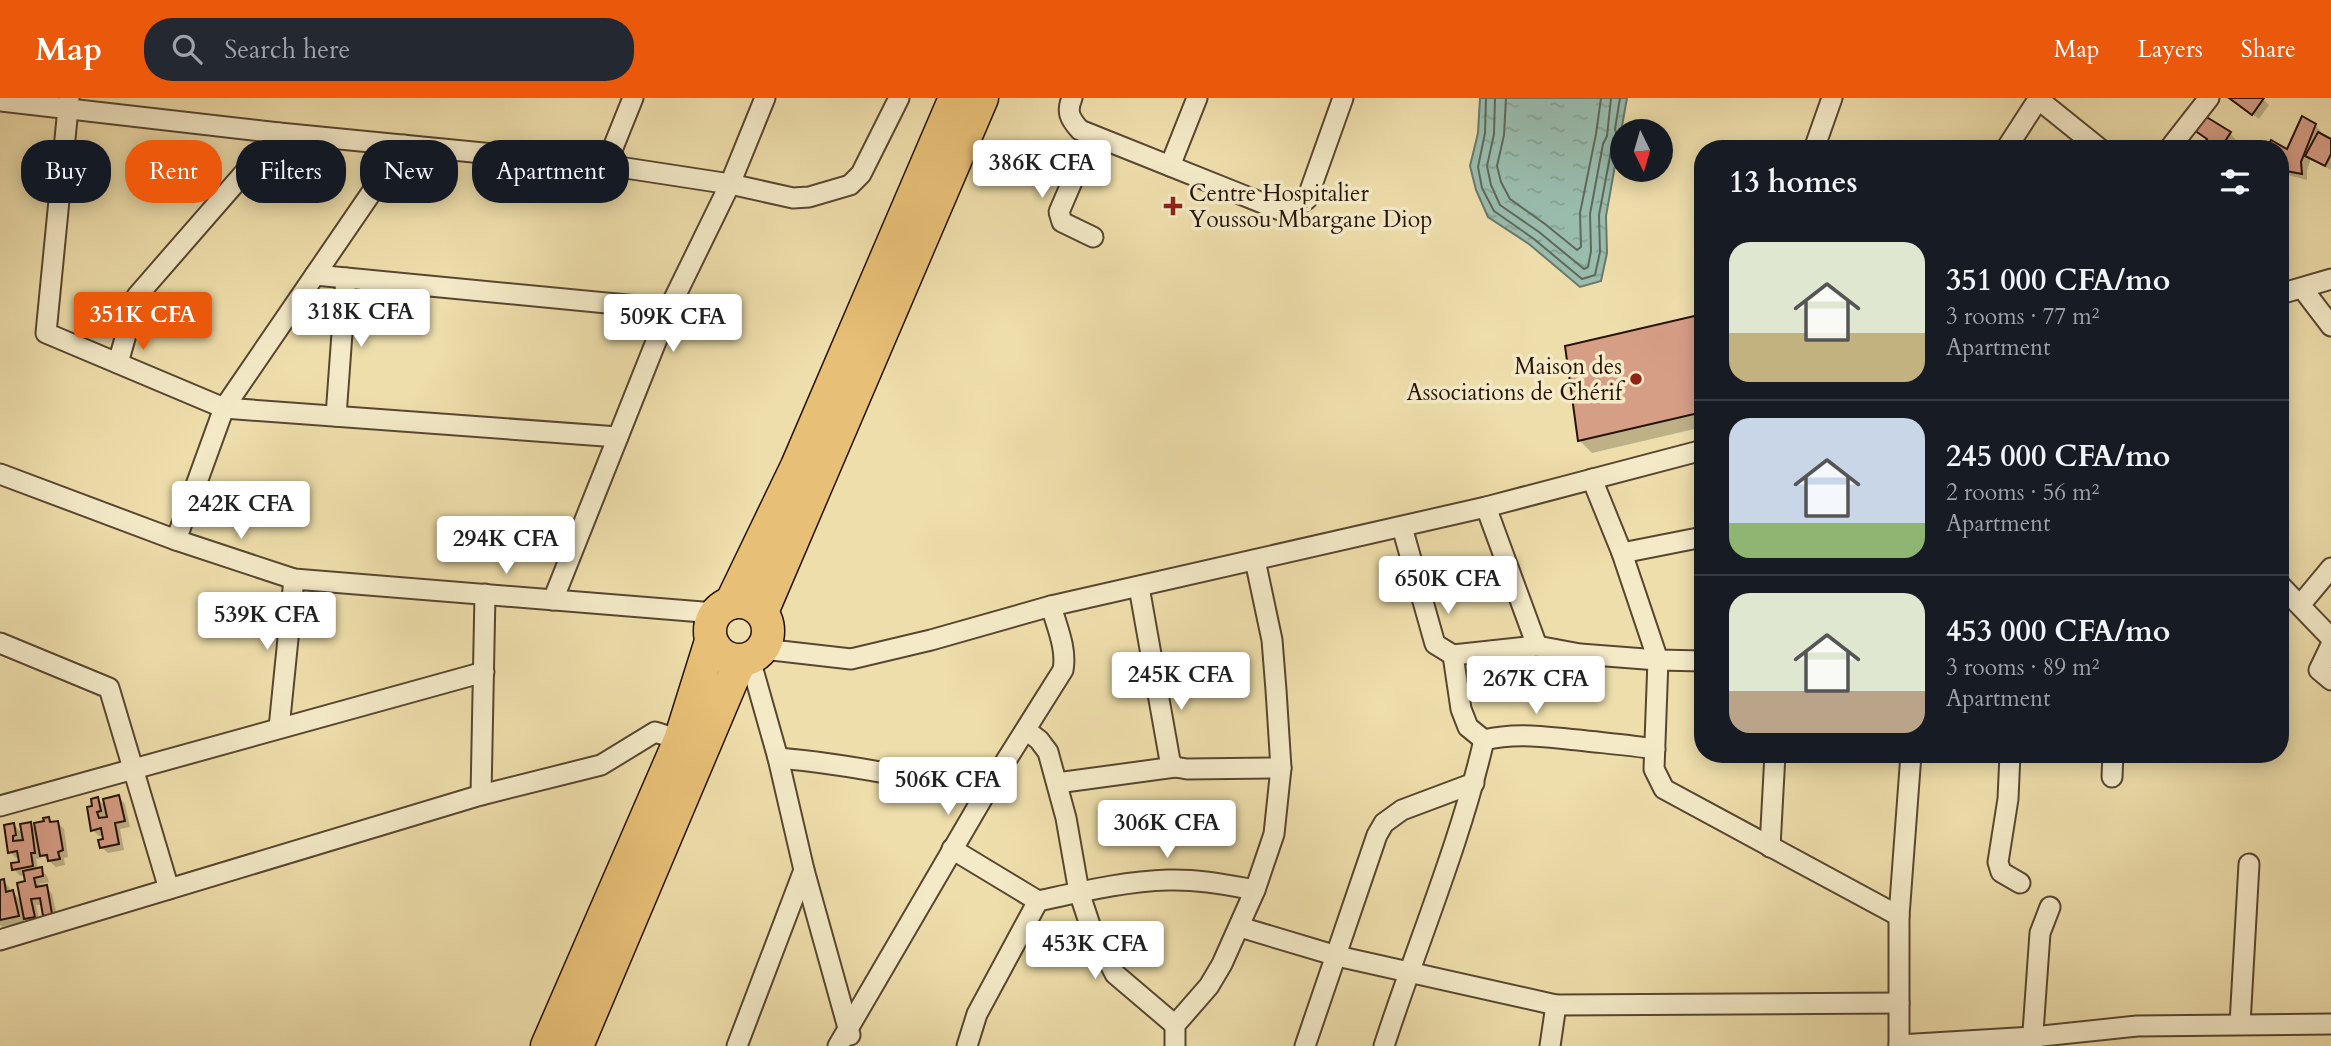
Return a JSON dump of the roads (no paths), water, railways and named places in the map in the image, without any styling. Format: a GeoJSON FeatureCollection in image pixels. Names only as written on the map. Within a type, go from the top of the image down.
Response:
{"type":"FeatureCollection","features":[{"type":"Feature","properties":{"kind":"main road"},"geometry":{"type":"LineString","coordinates":[[547,1046],[680,740],[719,619],[797,466],[955,98]]}},
{"type":"Feature","properties":{"kind":"main road"},"geometry":{"type":"LineString","coordinates":[[762,612],[982,98]]}},
{"type":"Feature","properties":{"kind":"main road"},"geometry":{"type":"LineString","coordinates":[[577,1046],[751,656],[768,630],[762,612],[748,603],[719,619]]}},
{"type":"Feature","properties":{"kind":"main road"},"geometry":{"type":"LineString","coordinates":[[719,619],[718,652],[728,659],[751,656]]}},
{"type":"Feature","properties":{"kind":"street"},"geometry":{"type":"LineString","coordinates":[[616,140],[633,98]]}},
{"type":"Feature","properties":{"kind":"street"},"geometry":{"type":"LineString","coordinates":[[553,600],[669,309],[730,184],[765,98]]}},
{"type":"Feature","properties":{"kind":"street"},"geometry":{"type":"LineString","coordinates":[[629,169],[730,184],[793,198],[809,197],[850,185],[861,174],[899,98]]}},
{"type":"Feature","properties":{"kind":"street"},"geometry":{"type":"LineString","coordinates":[[1072,98],[1068,107],[1069,118],[1080,130],[1280,210],[1290,210],[1307,198],[1343,98]]}},
{"type":"Feature","properties":{"kind":"street"},"geometry":{"type":"LineString","coordinates":[[1170,166],[1197,98]]}},
{"type":"Feature","properties":{"kind":"street"},"geometry":{"type":"LineString","coordinates":[[1817,140],[1832,98]]}},
{"type":"Feature","properties":{"kind":"street"},"geometry":{"type":"LineString","coordinates":[[2176,140],[2209,98]]}},
{"type":"Feature","properties":{"kind":"street"},"geometry":{"type":"LineString","coordinates":[[2012,140],[2039,99],[2089,140]]}},
{"type":"Feature","properties":{"kind":"street"},"geometry":{"type":"LineString","coordinates":[[0,101],[68,104],[360,140]]}},
{"type":"Feature","properties":{"kind":"street"},"geometry":{"type":"LineString","coordinates":[[68,104],[46,333],[224,408],[618,437]]}},
{"type":"Feature","properties":{"kind":"street"},"geometry":{"type":"LineString","coordinates":[[118,363],[137,296],[279,132]]}},
{"type":"Feature","properties":{"kind":"street"},"geometry":{"type":"LineString","coordinates":[[1092,135],[1059,212],[1062,222],[1093,237]]}},
{"type":"Feature","properties":{"kind":"street"},"geometry":{"type":"LineString","coordinates":[[176,540],[224,408],[364,203]]}},
{"type":"Feature","properties":{"kind":"street"},"geometry":{"type":"LineString","coordinates":[[315,275],[669,309]]}},
{"type":"Feature","properties":{"kind":"street"},"geometry":{"type":"LineString","coordinates":[[336,416],[346,278]]}},
{"type":"Feature","properties":{"kind":"street"},"geometry":{"type":"LineString","coordinates":[[2289,292],[2331,279]]}},
{"type":"Feature","properties":{"kind":"street"},"geometry":{"type":"LineString","coordinates":[[2302,288],[2331,326]]}},
{"type":"Feature","properties":{"kind":"street"},"geometry":{"type":"LineString","coordinates":[[847,1041],[751,656],[851,659],[931,640],[1051,606],[1486,508],[1694,452]]}},
{"type":"Feature","properties":{"kind":"street"},"geometry":{"type":"LineString","coordinates":[[0,474],[176,540],[294,579],[553,600],[719,619]]}},
{"type":"Feature","properties":{"kind":"street"},"geometry":{"type":"LineString","coordinates":[[1592,480],[1622,553],[1658,660],[1654,769],[1664,789],[1899,916]]}},
{"type":"Feature","properties":{"kind":"street"},"geometry":{"type":"LineString","coordinates":[[1486,508],[1537,646]]}},
{"type":"Feature","properties":{"kind":"street"},"geometry":{"type":"LineString","coordinates":[[1402,527],[1435,644],[1453,654],[1537,646],[1580,654],[1694,660]]}},
{"type":"Feature","properties":{"kind":"street"},"geometry":{"type":"LineString","coordinates":[[1622,553],[1694,539]]}},
{"type":"Feature","properties":{"kind":"street"},"geometry":{"type":"LineString","coordinates":[[1175,1046],[1175,1025],[1209,986],[1240,926],[1272,846],[1281,768],[1272,640],[1255,559]]}},
{"type":"Feature","properties":{"kind":"street"},"geometry":{"type":"LineString","coordinates":[[2301,604],[2331,568]]}},
{"type":"Feature","properties":{"kind":"street"},"geometry":{"type":"LineString","coordinates":[[279,729],[294,579]]}},
{"type":"Feature","properties":{"kind":"street"},"geometry":{"type":"LineString","coordinates":[[1139,587],[1168,758],[1175,766]]}},
{"type":"Feature","properties":{"kind":"street"},"geometry":{"type":"LineString","coordinates":[[2289,593],[2331,638]]}},
{"type":"Feature","properties":{"kind":"street"},"geometry":{"type":"LineString","coordinates":[[481,795],[485,594]]}},
{"type":"Feature","properties":{"kind":"street"},"geometry":{"type":"LineString","coordinates":[[847,1041],[952,849],[1059,679],[1065,661],[1051,606]]}},
{"type":"Feature","properties":{"kind":"street"},"geometry":{"type":"LineString","coordinates":[[0,643],[109,688],[169,889]]}},
{"type":"Feature","properties":{"kind":"street"},"geometry":{"type":"LineString","coordinates":[[2331,645],[2319,670],[2331,680]]}},
{"type":"Feature","properties":{"kind":"street"},"geometry":{"type":"LineString","coordinates":[[1453,654],[1461,709],[1468,727],[1484,740]]}},
{"type":"Feature","properties":{"kind":"street"},"geometry":{"type":"LineString","coordinates":[[0,806],[484,672]]}},
{"type":"Feature","properties":{"kind":"street"},"geometry":{"type":"LineString","coordinates":[[1026,730],[1044,745],[1057,783],[1079,892],[1090,925],[1115,974],[1175,1025]]}},
{"type":"Feature","properties":{"kind":"street"},"geometry":{"type":"LineString","coordinates":[[0,940],[481,795],[601,765],[655,732],[680,740]]}},
{"type":"Feature","properties":{"kind":"street"},"geometry":{"type":"LineString","coordinates":[[1484,740],[1506,735],[1546,736],[1656,749]]}},
{"type":"Feature","properties":{"kind":"street"},"geometry":{"type":"LineString","coordinates":[[1384,1046],[1474,783],[1484,740]]}},
{"type":"Feature","properties":{"kind":"street"},"geometry":{"type":"LineString","coordinates":[[778,758],[815,761],[892,774],[985,794]]}},
{"type":"Feature","properties":{"kind":"street"},"geometry":{"type":"LineString","coordinates":[[1770,847],[1775,763]]}},
{"type":"Feature","properties":{"kind":"street"},"geometry":{"type":"LineString","coordinates":[[1909,763],[1899,916],[1899,1046],[2032,1041],[2137,1026],[2331,1024]]}},
{"type":"Feature","properties":{"kind":"street"},"geometry":{"type":"LineString","coordinates":[[2010,763],[2008,799],[1998,862],[2001,872],[2020,883]]}},
{"type":"Feature","properties":{"kind":"street"},"geometry":{"type":"LineString","coordinates":[[2112,777],[2113,763]]}},
{"type":"Feature","properties":{"kind":"street"},"geometry":{"type":"LineString","coordinates":[[1057,783],[1175,766],[1187,769],[1281,768]]}},
{"type":"Feature","properties":{"kind":"street"},"geometry":{"type":"LineString","coordinates":[[1305,1046],[1338,956],[1377,835],[1384,822],[1402,810],[1474,783]]}},
{"type":"Feature","properties":{"kind":"street"},"geometry":{"type":"LineString","coordinates":[[952,849],[1038,901],[1079,892],[1168,880],[1210,882],[1255,890]]}},
{"type":"Feature","properties":{"kind":"street"},"geometry":{"type":"LineString","coordinates":[[2240,1024],[2249,864]]}},
{"type":"Feature","properties":{"kind":"street"},"geometry":{"type":"LineString","coordinates":[[737,1046],[804,870]]}},
{"type":"Feature","properties":{"kind":"street"},"geometry":{"type":"LineString","coordinates":[[967,1046],[978,1014],[1038,901]]}},
{"type":"Feature","properties":{"kind":"street"},"geometry":{"type":"LineString","coordinates":[[2032,1041],[2040,933],[2050,907]]}},
{"type":"Feature","properties":{"kind":"street"},"geometry":{"type":"LineString","coordinates":[[1240,926],[1338,956],[1556,1005],[1899,1003]]}},
{"type":"Feature","properties":{"kind":"street"},"geometry":{"type":"LineString","coordinates":[[1550,1046],[1556,1005]]}},
{"type":"Feature","properties":{"kind":"street"},"geometry":{"type":"LineString","coordinates":[[2136,1046],[2137,1026]]}},
{"type":"Feature","properties":{"kind":"water"},"geometry":{"type":"Polygon","coordinates":[[[1480,98],[1627,98],[1623,119],[1610,119],[1612,182],[1606,216],[1607,253],[1601,281],[1580,287],[1529,244],[1488,217],[1476,190],[1470,166],[1478,133],[1480,98]]]}},
{"type":"Feature","properties":{"kind":"place","name":"Centre Hospitalier Youssou Mbargane Diop"},"geometry":{"type":"Point","coordinates":[1173,206]}},
{"type":"Feature","properties":{"kind":"place","name":"Maison des Associations de Chérif"},"geometry":{"type":"Point","coordinates":[1636,379]}}]}
